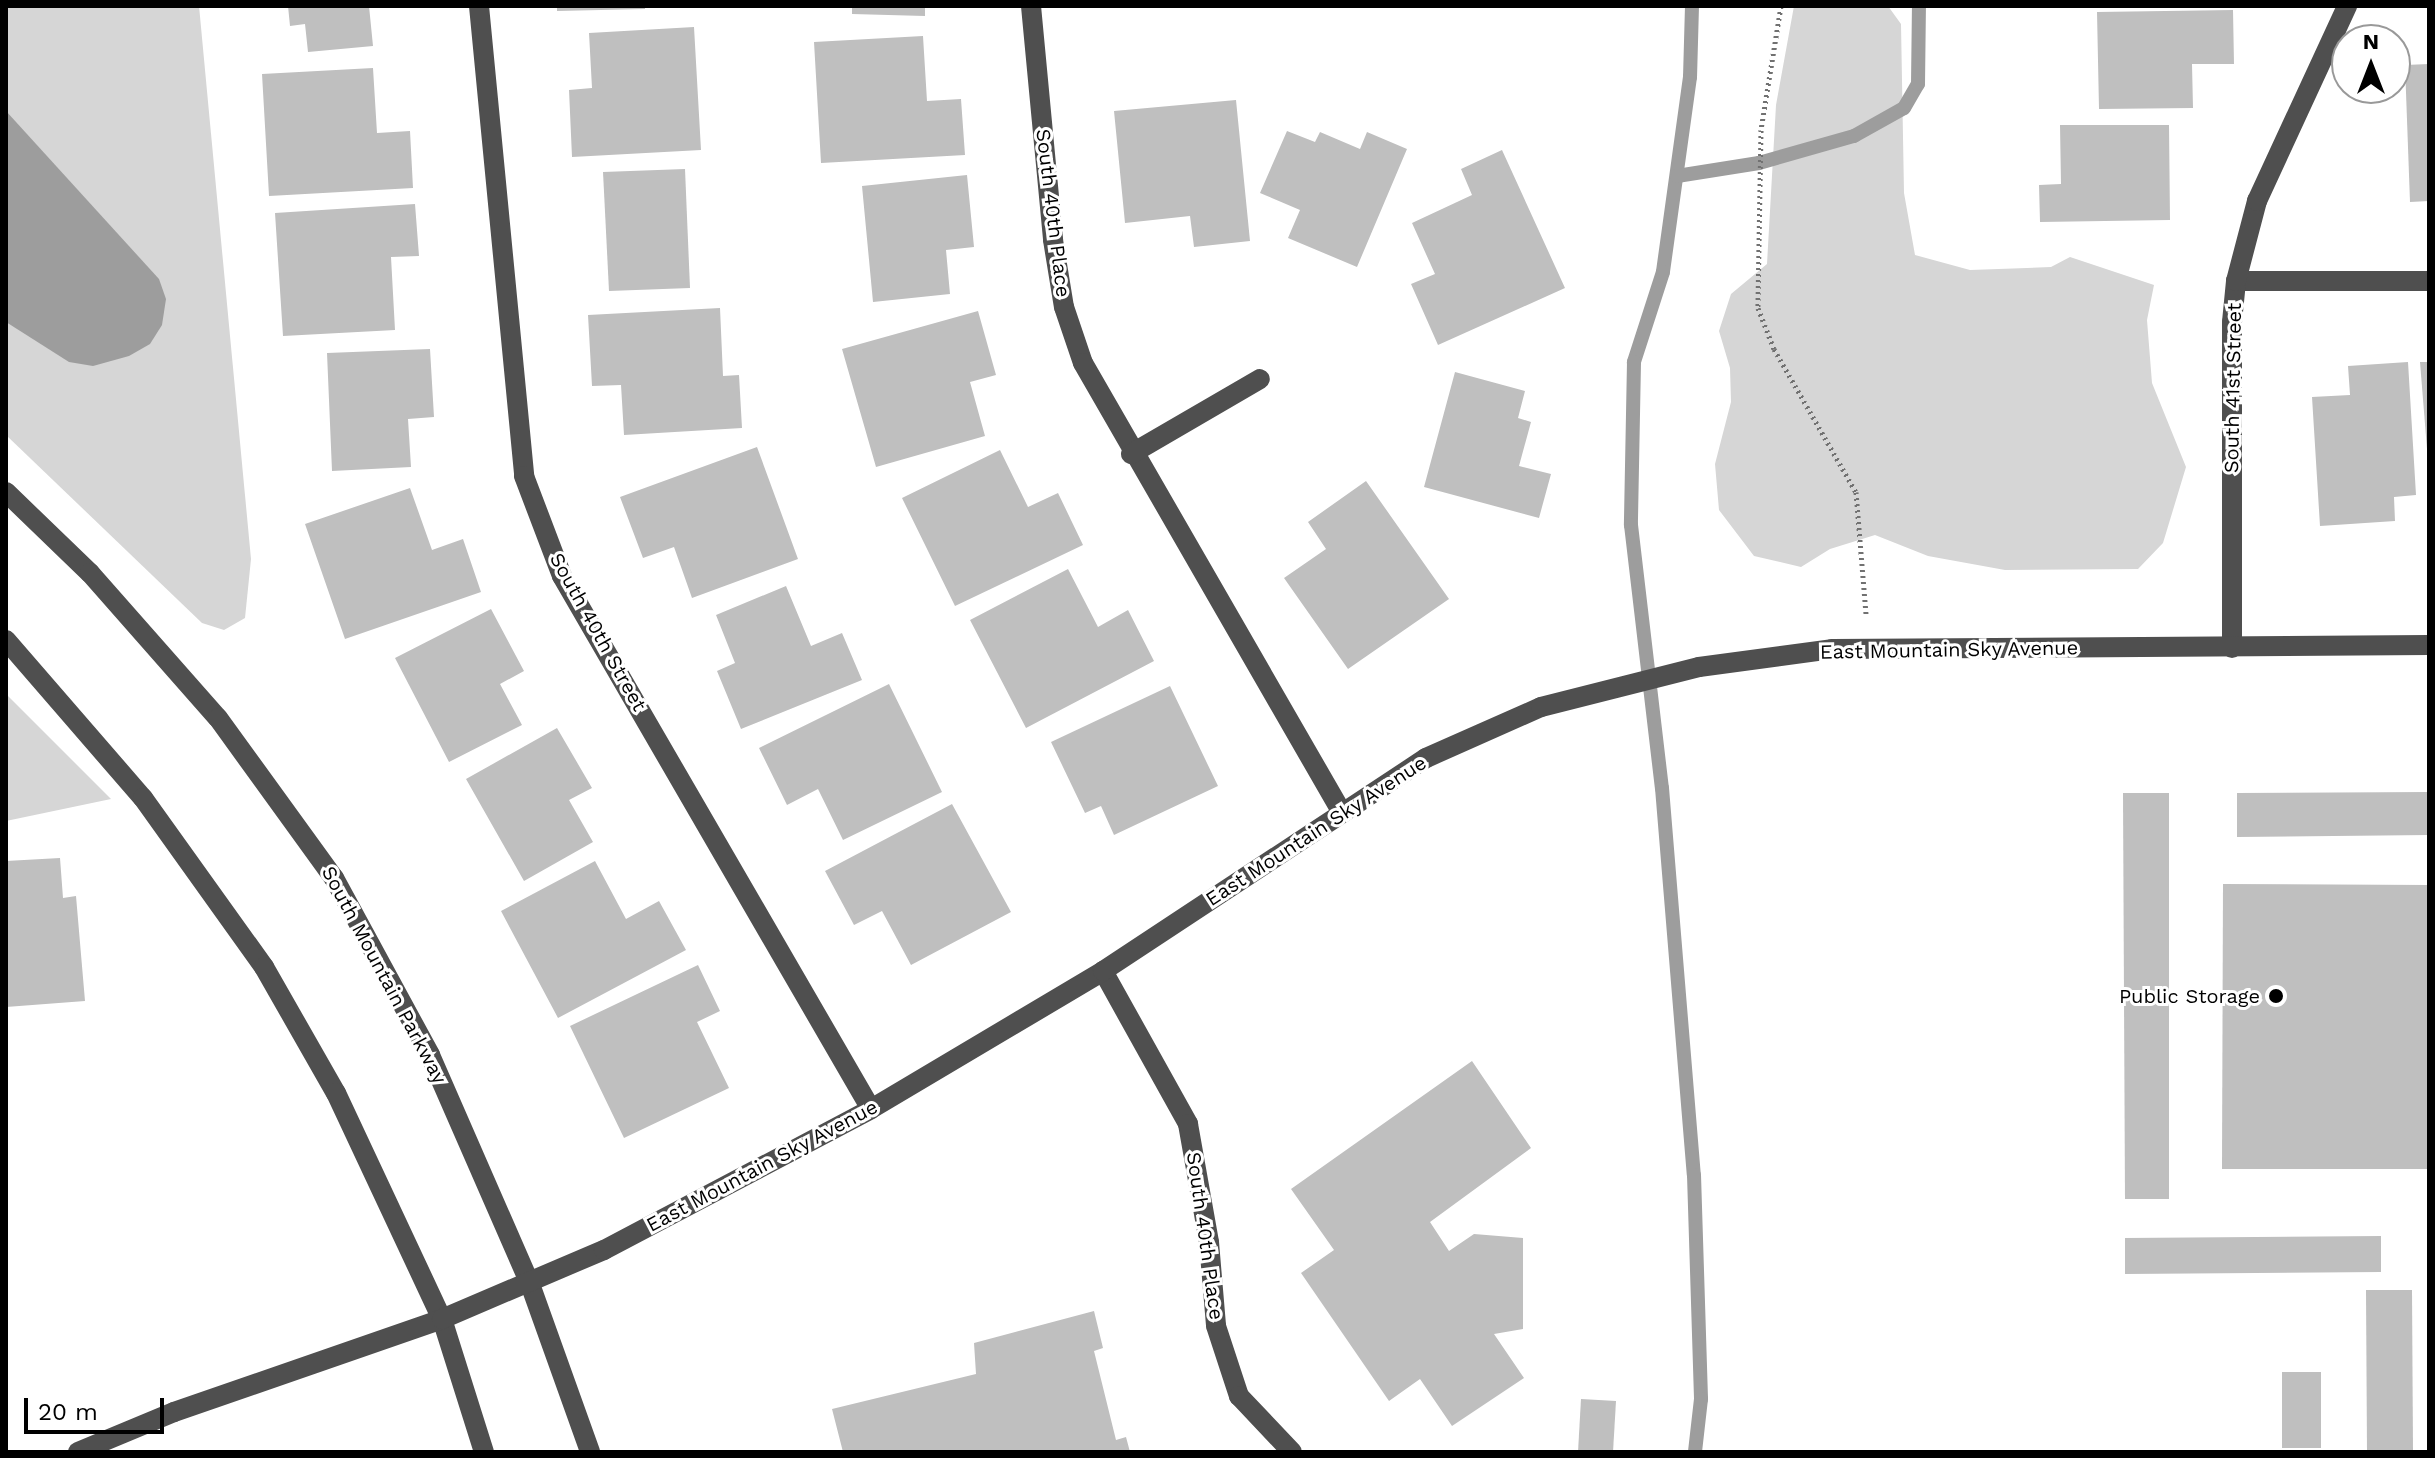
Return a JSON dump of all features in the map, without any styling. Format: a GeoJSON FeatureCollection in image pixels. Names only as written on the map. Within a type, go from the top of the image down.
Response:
{"type":"FeatureCollection","features":[{"type":"Feature","properties":{"kind":"street","name":"South 40th Street"},"geometry":{"type":"LineString","coordinates":[[479,6],[524,476],[562,576],[871,1109]]}},
{"type":"Feature","properties":{"kind":"street","name":"South 40th Place"},"geometry":{"type":"LineString","coordinates":[[1031,6],[1064,307],[1083,363],[1131,454],[1341,811]]}},
{"type":"Feature","properties":{"kind":"street","name":"South 41st Street"},"geometry":{"type":"LineString","coordinates":[[2232,648],[2231,338],[2236,281],[2257,201],[2347,6]]}},
{"type":"Feature","properties":{"kind":"street"},"geometry":{"type":"LineString","coordinates":[[2236,281],[2429,281]]}},
{"type":"Feature","properties":{"kind":"street"},"geometry":{"type":"LineString","coordinates":[[1131,454],[1260,379]]}},
{"type":"Feature","properties":{"kind":"street","name":"South Mountain Parkway"},"geometry":{"type":"LineString","coordinates":[[6,492],[90,573],[218,718],[334,878],[430,1055],[530,1284],[590,1452]]}},
{"type":"Feature","properties":{"kind":"street"},"geometry":{"type":"LineString","coordinates":[[6,640],[143,798],[264,967],[336,1093],[442,1319],[484,1452]]}},
{"type":"Feature","properties":{"kind":"street","name":"East Mountain Sky Avenue"},"geometry":{"type":"LineString","coordinates":[[78,1452],[115,1445],[482,1304],[604,1250],[871,1109],[1103,971],[1341,811],[1426,758],[1541,707],[1699,667],[1868,649],[2429,645]]}},
{"type":"Feature","properties":{"kind":"street","name":"South 40th Place"},"geometry":{"type":"LineString","coordinates":[[1103,971],[1188,1124],[1207,1227],[1216,1326],[1239,1396],[1292,1452]]}},
{"type":"Feature","properties":{"kind":"path"},"geometry":{"type":"LineString","coordinates":[[1781,6],[1761,130],[1758,308],[1774,349],[1856,492],[1868,649]]}},
{"type":"Feature","properties":{"kind":"shaded area"},"geometry":{"type":"Polygon","coordinates":[[[6,6],[199,6],[251,559],[245,618],[224,630],[202,623],[6,435],[6,6]]]}},
{"type":"Feature","properties":{"kind":"shaded area"},"geometry":{"type":"Polygon","coordinates":[[[1794,6],[1888,6],[1901,24],[1904,193],[1915,255],[1970,270],[2051,267],[2070,257],[2154,285],[2147,320],[2152,383],[2186,467],[2163,543],[2138,569],[2005,570],[1928,556],[1875,535],[1830,549],[1801,567],[1754,556],[1719,510],[1715,464],[1731,402],[1730,368],[1719,331],[1731,294],[1767,264],[1776,105],[1794,6]]]}},
{"type":"Feature","properties":{"kind":"shaded area"},"geometry":{"type":"Polygon","coordinates":[[[6,111],[159,279],[166,299],[162,325],[150,344],[129,356],[93,366],[69,362],[6,322],[6,111]]]}},
{"type":"Feature","properties":{"kind":"shaded area"},"geometry":{"type":"Polygon","coordinates":[[[6,694],[111,799],[6,821],[6,694]]]}},
{"type":"Feature","properties":{"kind":"building"},"geometry":{"type":"Polygon","coordinates":[[[288,6],[369,6],[373,46],[308,52],[305,24],[290,26],[288,6]]]}},
{"type":"Feature","properties":{"kind":"building"},"geometry":{"type":"Polygon","coordinates":[[[557,6],[645,6],[645,9],[557,11],[557,6]]]}},
{"type":"Feature","properties":{"kind":"building"},"geometry":{"type":"Polygon","coordinates":[[[852,6],[925,6],[925,16],[852,14],[852,6]]]}},
{"type":"Feature","properties":{"kind":"building"},"geometry":{"type":"Polygon","coordinates":[[[2233,10],[2234,64],[2192,64],[2193,108],[2099,109],[2097,12],[2233,10]]]}},
{"type":"Feature","properties":{"kind":"building"},"geometry":{"type":"Polygon","coordinates":[[[694,27],[701,150],[572,157],[569,90],[592,88],[589,33],[694,27]]]}},
{"type":"Feature","properties":{"kind":"building"},"geometry":{"type":"Polygon","coordinates":[[[923,36],[927,101],[961,99],[965,155],[821,163],[814,42],[923,36]]]}},
{"type":"Feature","properties":{"kind":"building"},"geometry":{"type":"Polygon","coordinates":[[[2429,64],[2429,201],[2410,202],[2406,104],[2411,104],[2411,65],[2429,64]]]}},
{"type":"Feature","properties":{"kind":"building"},"geometry":{"type":"Polygon","coordinates":[[[373,68],[377,133],[410,131],[413,188],[269,196],[262,74],[373,68]]]}},
{"type":"Feature","properties":{"kind":"building"},"geometry":{"type":"Polygon","coordinates":[[[1236,100],[1250,241],[1194,247],[1190,216],[1125,223],[1114,111],[1236,100]]]}},
{"type":"Feature","properties":{"kind":"building"},"geometry":{"type":"Polygon","coordinates":[[[2060,125],[2169,125],[2170,220],[2040,222],[2039,185],[2061,184],[2060,125]]]}},
{"type":"Feature","properties":{"kind":"building"},"geometry":{"type":"Polygon","coordinates":[[[1287,131],[1315,142],[1320,132],[1360,149],[1367,132],[1407,149],[1357,267],[1288,238],[1300,210],[1260,193],[1287,131]]]}},
{"type":"Feature","properties":{"kind":"building"},"geometry":{"type":"Polygon","coordinates":[[[1502,150],[1565,288],[1438,345],[1411,284],[1435,274],[1412,223],[1472,195],[1461,169],[1502,150]]]}},
{"type":"Feature","properties":{"kind":"building"},"geometry":{"type":"Polygon","coordinates":[[[685,169],[690,288],[609,291],[603,172],[685,169]]]}},
{"type":"Feature","properties":{"kind":"building"},"geometry":{"type":"Polygon","coordinates":[[[967,175],[974,247],[946,250],[950,294],[873,302],[862,186],[967,175]]]}},
{"type":"Feature","properties":{"kind":"building"},"geometry":{"type":"Polygon","coordinates":[[[415,204],[419,256],[391,257],[395,330],[283,336],[275,213],[415,204]]]}},
{"type":"Feature","properties":{"kind":"building"},"geometry":{"type":"Polygon","coordinates":[[[720,308],[723,376],[739,375],[742,428],[624,435],[621,385],[592,386],[588,315],[720,308]]]}},
{"type":"Feature","properties":{"kind":"building"},"geometry":{"type":"Polygon","coordinates":[[[978,311],[996,375],[970,382],[985,436],[876,467],[842,349],[978,311]]]}},
{"type":"Feature","properties":{"kind":"building"},"geometry":{"type":"Polygon","coordinates":[[[430,349],[434,417],[408,419],[411,467],[332,471],[327,353],[430,349]]]}},
{"type":"Feature","properties":{"kind":"building"},"geometry":{"type":"Polygon","coordinates":[[[2408,362],[2416,495],[2394,497],[2395,521],[2320,526],[2312,397],[2350,395],[2348,366],[2408,362]]]}},
{"type":"Feature","properties":{"kind":"building"},"geometry":{"type":"Polygon","coordinates":[[[2420,362],[2429,362],[2429,449],[2427,449],[2420,362]]]}},
{"type":"Feature","properties":{"kind":"building"},"geometry":{"type":"Polygon","coordinates":[[[1455,372],[1525,391],[1518,418],[1531,422],[1519,466],[1551,474],[1539,518],[1424,487],[1455,372]]]}},
{"type":"Feature","properties":{"kind":"building"},"geometry":{"type":"Polygon","coordinates":[[[757,447],[798,559],[692,598],[674,547],[643,558],[620,497],[757,447]]]}},
{"type":"Feature","properties":{"kind":"building"},"geometry":{"type":"Polygon","coordinates":[[[1000,450],[1028,507],[1058,493],[1083,545],[955,606],[902,498],[1000,450]]]}},
{"type":"Feature","properties":{"kind":"building"},"geometry":{"type":"Polygon","coordinates":[[[1366,481],[1449,599],[1348,669],[1284,578],[1326,549],[1308,522],[1366,481]]]}},
{"type":"Feature","properties":{"kind":"building"},"geometry":{"type":"Polygon","coordinates":[[[410,488],[432,550],[463,539],[481,592],[345,639],[305,524],[410,488]]]}},
{"type":"Feature","properties":{"kind":"building"},"geometry":{"type":"Polygon","coordinates":[[[1068,569],[1098,627],[1128,610],[1154,661],[1026,728],[970,620],[1068,569]]]}},
{"type":"Feature","properties":{"kind":"building"},"geometry":{"type":"Polygon","coordinates":[[[786,586],[811,646],[842,633],[862,680],[741,729],[717,671],[735,663],[716,615],[786,586]]]}},
{"type":"Feature","properties":{"kind":"building"},"geometry":{"type":"Polygon","coordinates":[[[491,609],[524,671],[500,684],[522,725],[449,762],[395,658],[491,609]]]}},
{"type":"Feature","properties":{"kind":"building"},"geometry":{"type":"Polygon","coordinates":[[[889,684],[942,792],[843,840],[818,789],[787,805],[759,748],[889,684]]]}},
{"type":"Feature","properties":{"kind":"building"},"geometry":{"type":"Polygon","coordinates":[[[1170,686],[1218,786],[1114,835],[1101,806],[1085,813],[1051,742],[1170,686]]]}},
{"type":"Feature","properties":{"kind":"building"},"geometry":{"type":"Polygon","coordinates":[[[557,728],[592,788],[569,800],[593,842],[524,881],[466,779],[557,728]]]}},
{"type":"Feature","properties":{"kind":"building"},"geometry":{"type":"Polygon","coordinates":[[[2429,792],[2429,835],[2237,837],[2237,793],[2429,792]]]}},
{"type":"Feature","properties":{"kind":"building"},"geometry":{"type":"Polygon","coordinates":[[[2123,793],[2169,793],[2169,1199],[2125,1199],[2123,793]]]}},
{"type":"Feature","properties":{"kind":"building"},"geometry":{"type":"Polygon","coordinates":[[[952,804],[1011,912],[911,965],[882,911],[854,925],[825,871],[952,804]]]}},
{"type":"Feature","properties":{"kind":"building"},"geometry":{"type":"Polygon","coordinates":[[[60,858],[63,898],[76,896],[85,1001],[6,1007],[6,861],[60,858]]]}},
{"type":"Feature","properties":{"kind":"building"},"geometry":{"type":"Polygon","coordinates":[[[595,861],[626,919],[659,901],[686,950],[558,1018],[501,911],[595,861]]]}},
{"type":"Feature","properties":{"kind":"building"},"geometry":{"type":"Polygon","coordinates":[[[2223,884],[2429,885],[2429,1169],[2222,1169],[2223,884]]]}},
{"type":"Feature","properties":{"kind":"building"},"geometry":{"type":"Polygon","coordinates":[[[698,965],[720,1011],[697,1022],[729,1088],[624,1138],[570,1026],[698,965]]]}},
{"type":"Feature","properties":{"kind":"building"},"geometry":{"type":"Polygon","coordinates":[[[1472,1061],[1531,1148],[1430,1222],[1449,1251],[1474,1234],[1523,1238],[1523,1329],[1494,1334],[1524,1378],[1452,1426],[1420,1379],[1389,1401],[1301,1273],[1334,1250],[1291,1189],[1472,1061]]]}},
{"type":"Feature","properties":{"kind":"building"},"geometry":{"type":"Polygon","coordinates":[[[2381,1236],[2381,1272],[2125,1274],[2125,1238],[2381,1236]]]}},
{"type":"Feature","properties":{"kind":"building"},"geometry":{"type":"Polygon","coordinates":[[[2366,1290],[2412,1290],[2413,1452],[2367,1452],[2366,1290]]]}},
{"type":"Feature","properties":{"kind":"building"},"geometry":{"type":"Polygon","coordinates":[[[1094,1311],[1103,1348],[1094,1351],[1116,1440],[1126,1437],[1130,1452],[843,1452],[832,1409],[976,1374],[974,1343],[1094,1311]]]}},
{"type":"Feature","properties":{"kind":"building"},"geometry":{"type":"Polygon","coordinates":[[[2282,1372],[2321,1372],[2321,1448],[2282,1448],[2282,1372]]]}},
{"type":"Feature","properties":{"kind":"building"},"geometry":{"type":"Polygon","coordinates":[[[1581,1399],[1616,1401],[1613,1452],[1578,1452],[1581,1399]]]}},
{"type":"Feature","properties":{"kind":"waterway"},"geometry":{"type":"LineString","coordinates":[[1692,6],[1690,77],[1663,272],[1634,362],[1631,525],[1662,788],[1694,1175],[1701,1399],[1695,1452]]}},
{"type":"Feature","properties":{"kind":"waterway"},"geometry":{"type":"LineString","coordinates":[[1677,176],[1759,163],[1854,136],[1904,108],[1918,84],[1919,6]]}},
{"type":"Feature","properties":{"kind":"place","name":"Public Storage"},"geometry":{"type":"Point","coordinates":[2276,996]}}]}
